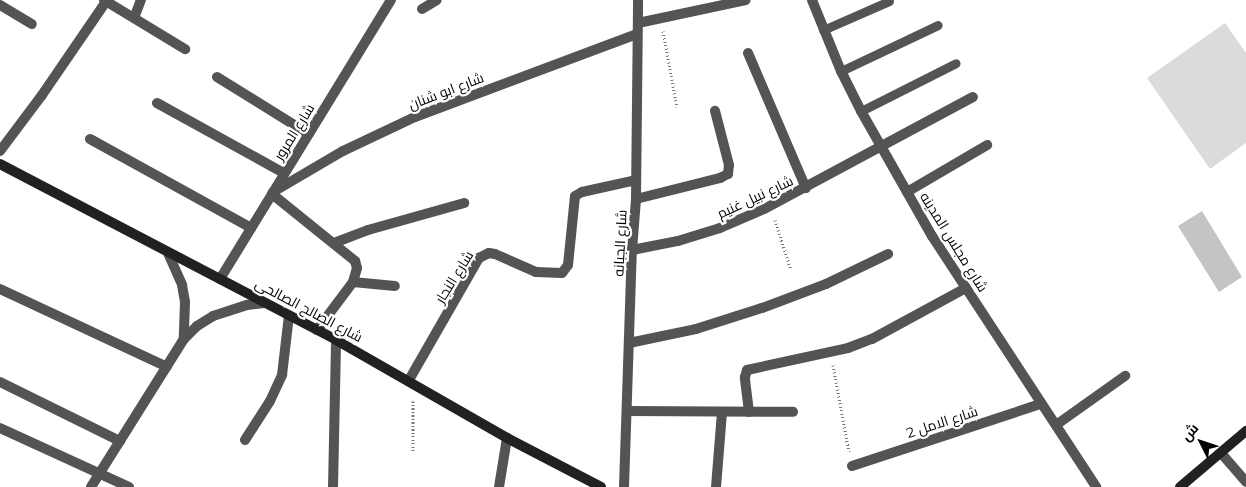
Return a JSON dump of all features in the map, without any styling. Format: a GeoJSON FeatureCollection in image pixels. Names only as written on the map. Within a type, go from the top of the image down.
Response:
{"type":"FeatureCollection","features":[{"type":"Feature","properties":{"kind":"street"},"geometry":{"type":"LineString","coordinates":[[0,151],[42,95],[106,0],[185,49]]}},
{"type":"Feature","properties":{"kind":"street"},"geometry":{"type":"LineString","coordinates":[[134,18],[141,0]]}},
{"type":"Feature","properties":{"kind":"street","name":"شارع المرور"},"geometry":{"type":"LineString","coordinates":[[220,279],[390,0]]}},
{"type":"Feature","properties":{"kind":"street"},"geometry":{"type":"LineString","coordinates":[[422,9],[436,0]]}},
{"type":"Feature","properties":{"kind":"street","name":"شارع الجبانه"},"geometry":{"type":"LineString","coordinates":[[624,487],[632,250],[636,199],[638,0]]}},
{"type":"Feature","properties":{"kind":"street"},"geometry":{"type":"LineString","coordinates":[[638,22],[746,0]]}},
{"type":"Feature","properties":{"kind":"street","name":"شارع مجلس المدينه"},"geometry":{"type":"LineString","coordinates":[[812,0],[841,71],[880,146],[966,288],[1096,487]]}},
{"type":"Feature","properties":{"kind":"street"},"geometry":{"type":"LineString","coordinates":[[0,5],[32,24]]}},
{"type":"Feature","properties":{"kind":"street","name":"شارع ابو شنان"},"geometry":{"type":"LineString","coordinates":[[272,193],[343,151],[415,117],[637,34]]}},
{"type":"Feature","properties":{"kind":"street"},"geometry":{"type":"LineString","coordinates":[[748,54],[806,188]]}},
{"type":"Feature","properties":{"kind":"street"},"geometry":{"type":"LineString","coordinates":[[217,78],[309,134]]}},
{"type":"Feature","properties":{"kind":"street","name":"شارع نبيل غنيم"},"geometry":{"type":"LineString","coordinates":[[632,250],[678,241],[720,228],[770,206],[972,97]]}},
{"type":"Feature","properties":{"kind":"street"},"geometry":{"type":"LineString","coordinates":[[157,103],[284,173]]}},
{"type":"Feature","properties":{"kind":"street"},"geometry":{"type":"LineString","coordinates":[[636,199],[720,178],[728,174],[728,165],[715,111]]}},
{"type":"Feature","properties":{"kind":"street"},"geometry":{"type":"LineString","coordinates":[[90,139],[251,228]]}},
{"type":"Feature","properties":{"kind":"street"},"geometry":{"type":"LineString","coordinates":[[907,192],[988,145]]}},
{"type":"Feature","properties":{"kind":"street","name":"شارع الصالح الصالحى"},"geometry":{"type":"LineString","coordinates":[[0,164],[336,340],[411,381],[507,438],[601,487]]}},
{"type":"Feature","properties":{"kind":"street","name":"شارع النجار"},"geometry":{"type":"LineString","coordinates":[[411,381],[479,258],[489,253],[495,254],[536,272],[562,273],[568,265],[575,196],[582,192],[636,180]]}},
{"type":"Feature","properties":{"kind":"street"},"geometry":{"type":"LineString","coordinates":[[272,193],[355,261],[358,268],[353,282],[317,330]]}},
{"type":"Feature","properties":{"kind":"street"},"geometry":{"type":"LineString","coordinates":[[334,243],[368,230],[464,203]]}},
{"type":"Feature","properties":{"kind":"street"},"geometry":{"type":"LineString","coordinates":[[168,253],[182,285],[185,302],[184,339]]}},
{"type":"Feature","properties":{"kind":"street"},"geometry":{"type":"LineString","coordinates":[[629,343],[696,329],[762,308],[826,284],[888,254]]}},
{"type":"Feature","properties":{"kind":"street"},"geometry":{"type":"LineString","coordinates":[[353,282],[395,286]]}},
{"type":"Feature","properties":{"kind":"street"},"geometry":{"type":"LineString","coordinates":[[750,412],[745,377],[747,370],[831,352],[872,339],[966,288]]}},
{"type":"Feature","properties":{"kind":"street"},"geometry":{"type":"LineString","coordinates":[[0,289],[167,367]]}},
{"type":"Feature","properties":{"kind":"street"},"geometry":{"type":"LineString","coordinates":[[91,487],[184,339],[197,326],[213,316],[247,305],[266,303]]}},
{"type":"Feature","properties":{"kind":"street"},"geometry":{"type":"LineString","coordinates":[[245,440],[270,401],[282,376],[289,315]]}},
{"type":"Feature","properties":{"kind":"street"},"geometry":{"type":"LineString","coordinates":[[333,487],[336,340]]}},
{"type":"Feature","properties":{"kind":"street"},"geometry":{"type":"LineString","coordinates":[[1056,426],[1124,376]]}},
{"type":"Feature","properties":{"kind":"street"},"geometry":{"type":"LineString","coordinates":[[0,382],[120,442]]}},
{"type":"Feature","properties":{"kind":"street","name":"شارع الامل 2"},"geometry":{"type":"LineString","coordinates":[[852,466],[1041,404]]}},
{"type":"Feature","properties":{"kind":"street"},"geometry":{"type":"LineString","coordinates":[[628,411],[793,412]]}},
{"type":"Feature","properties":{"kind":"street"},"geometry":{"type":"LineString","coordinates":[[716,487],[722,412]]}},
{"type":"Feature","properties":{"kind":"street"},"geometry":{"type":"LineString","coordinates":[[0,428],[129,487]]}},
{"type":"Feature","properties":{"kind":"street"},"geometry":{"type":"LineString","coordinates":[[1180,487],[1246,431]]}},
{"type":"Feature","properties":{"kind":"street"},"geometry":{"type":"LineString","coordinates":[[499,487],[507,438]]}},
{"type":"Feature","properties":{"kind":"street"},"geometry":{"type":"LineString","coordinates":[[1221,453],[1246,482]]}},
{"type":"Feature","properties":{"kind":"lane"},"geometry":{"type":"LineString","coordinates":[[823,30],[889,2]]}},
{"type":"Feature","properties":{"kind":"lane"},"geometry":{"type":"LineString","coordinates":[[841,71],[938,25]]}},
{"type":"Feature","properties":{"kind":"lane"},"geometry":{"type":"LineString","coordinates":[[861,111],[956,63]]}},
{"type":"Feature","properties":{"kind":"path"},"geometry":{"type":"LineString","coordinates":[[661,18],[677,107]]}},
{"type":"Feature","properties":{"kind":"path"},"geometry":{"type":"LineString","coordinates":[[770,206],[791,270]]}},
{"type":"Feature","properties":{"kind":"path"},"geometry":{"type":"LineString","coordinates":[[831,352],[852,466]]}},
{"type":"Feature","properties":{"kind":"path"},"geometry":{"type":"LineString","coordinates":[[411,381],[412,450]]}},
{"type":"Feature","properties":{"kind":"shaded area"},"geometry":{"type":"Polygon","coordinates":[[[1225,23],[1246,53],[1246,143],[1210,169],[1147,78],[1225,23]]]}},
{"type":"Feature","properties":{"kind":"building"},"geometry":{"type":"Polygon","coordinates":[[[1202,211],[1242,277],[1219,292],[1178,226],[1202,211]]]}}]}
